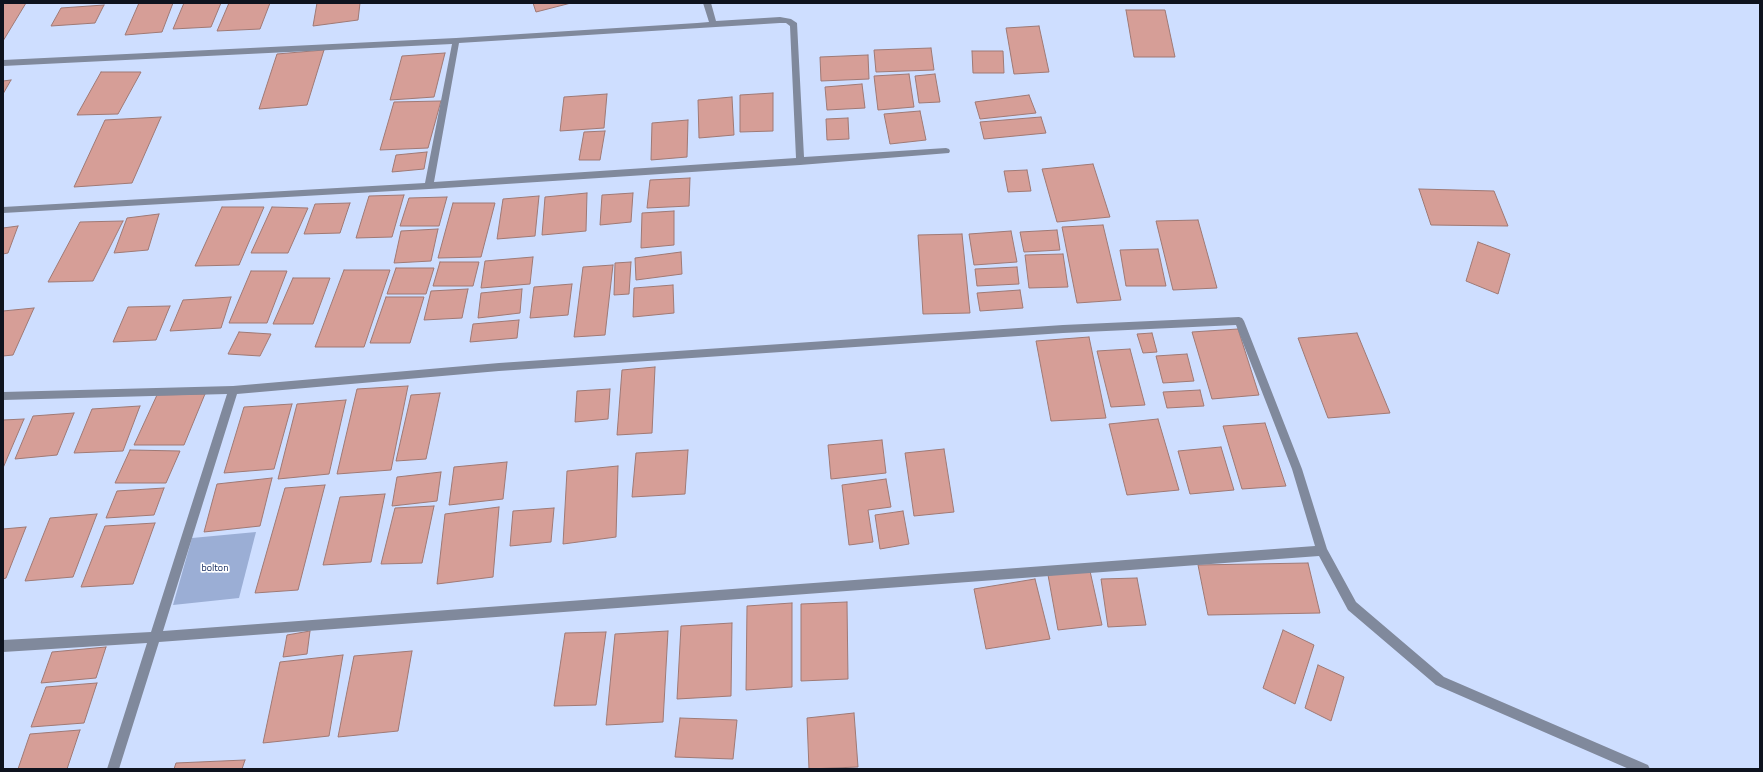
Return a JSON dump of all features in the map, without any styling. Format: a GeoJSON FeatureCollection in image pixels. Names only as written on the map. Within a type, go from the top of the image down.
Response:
{"type":"FeatureCollection","features":[{"type":"Feature","properties":{"kind":"street"},"geometry":{"type":"LineString","coordinates":[[706,3],[714,24]]}},
{"type":"Feature","properties":{"kind":"street"},"geometry":{"type":"LineString","coordinates":[[3,63],[456,40],[780,20],[788,21],[794,25],[800,162]]}},
{"type":"Feature","properties":{"kind":"street"},"geometry":{"type":"LineString","coordinates":[[429,186],[456,40]]}},
{"type":"Feature","properties":{"kind":"street"},"geometry":{"type":"LineString","coordinates":[[3,210],[429,186],[946,151]]}},
{"type":"Feature","properties":{"kind":"street"},"geometry":{"type":"LineString","coordinates":[[3,396],[233,390],[531,365],[1063,329],[1239,321],[1297,469],[1322,551],[1352,606],[1440,681],[1644,769]]}},
{"type":"Feature","properties":{"kind":"street"},"geometry":{"type":"LineString","coordinates":[[113,769],[233,390]]}},
{"type":"Feature","properties":{"kind":"street"},"geometry":{"type":"LineString","coordinates":[[3,646],[155,637],[1322,551]]}},
{"type":"Feature","properties":{"kind":"green space","name":"bolton"},"geometry":{"type":"Polygon","coordinates":[[[256,532],[239,598],[173,605],[192,538],[256,532]]]}},
{"type":"Feature","properties":{"kind":"building"},"geometry":{"type":"Polygon","coordinates":[[[3,3],[26,3],[3,41],[3,3]]]}},
{"type":"Feature","properties":{"kind":"building"},"geometry":{"type":"Polygon","coordinates":[[[139,3],[173,3],[162,32],[125,35],[139,3]]]}},
{"type":"Feature","properties":{"kind":"building"},"geometry":{"type":"Polygon","coordinates":[[[184,3],[221,3],[211,27],[173,29],[184,3]]]}},
{"type":"Feature","properties":{"kind":"building"},"geometry":{"type":"Polygon","coordinates":[[[229,3],[270,3],[260,29],[217,31],[229,3]]]}},
{"type":"Feature","properties":{"kind":"building"},"geometry":{"type":"Polygon","coordinates":[[[317,3],[360,3],[358,20],[313,26],[317,3]]]}},
{"type":"Feature","properties":{"kind":"building"},"geometry":{"type":"Polygon","coordinates":[[[533,3],[571,3],[536,12],[533,3]]]}},
{"type":"Feature","properties":{"kind":"building"},"geometry":{"type":"Polygon","coordinates":[[[104,5],[95,23],[51,26],[61,8],[104,5]]]}},
{"type":"Feature","properties":{"kind":"building"},"geometry":{"type":"Polygon","coordinates":[[[1126,10],[1165,10],[1175,57],[1134,57],[1126,10]]]}},
{"type":"Feature","properties":{"kind":"building"},"geometry":{"type":"Polygon","coordinates":[[[1039,26],[1049,72],[1014,74],[1006,28],[1039,26]]]}},
{"type":"Feature","properties":{"kind":"building"},"geometry":{"type":"Polygon","coordinates":[[[931,48],[934,70],[876,72],[874,50],[931,48]]]}},
{"type":"Feature","properties":{"kind":"building"},"geometry":{"type":"Polygon","coordinates":[[[324,50],[307,105],[259,109],[277,54],[324,50]]]}},
{"type":"Feature","properties":{"kind":"building"},"geometry":{"type":"Polygon","coordinates":[[[972,51],[1003,51],[1004,73],[973,73],[972,51]]]}},
{"type":"Feature","properties":{"kind":"building"},"geometry":{"type":"Polygon","coordinates":[[[445,53],[434,97],[390,100],[402,56],[445,53]]]}},
{"type":"Feature","properties":{"kind":"building"},"geometry":{"type":"Polygon","coordinates":[[[868,55],[869,79],[821,81],[820,57],[868,55]]]}},
{"type":"Feature","properties":{"kind":"building"},"geometry":{"type":"Polygon","coordinates":[[[101,72],[141,72],[118,114],[77,115],[101,72]]]}},
{"type":"Feature","properties":{"kind":"building"},"geometry":{"type":"Polygon","coordinates":[[[909,74],[914,107],[878,110],[874,76],[909,74]]]}},
{"type":"Feature","properties":{"kind":"building"},"geometry":{"type":"Polygon","coordinates":[[[935,74],[940,102],[919,103],[915,76],[935,74]]]}},
{"type":"Feature","properties":{"kind":"building"},"geometry":{"type":"Polygon","coordinates":[[[11,80],[3,94],[3,81],[11,80]]]}},
{"type":"Feature","properties":{"kind":"building"},"geometry":{"type":"Polygon","coordinates":[[[862,84],[865,108],[827,110],[825,87],[862,84]]]}},
{"type":"Feature","properties":{"kind":"building"},"geometry":{"type":"Polygon","coordinates":[[[773,93],[773,131],[740,132],[740,95],[773,93]]]}},
{"type":"Feature","properties":{"kind":"building"},"geometry":{"type":"Polygon","coordinates":[[[607,94],[604,128],[560,131],[564,97],[607,94]]]}},
{"type":"Feature","properties":{"kind":"building"},"geometry":{"type":"Polygon","coordinates":[[[1029,95],[1036,113],[980,119],[975,102],[1029,95]]]}},
{"type":"Feature","properties":{"kind":"building"},"geometry":{"type":"Polygon","coordinates":[[[732,97],[734,135],[699,138],[698,100],[732,97]]]}},
{"type":"Feature","properties":{"kind":"building"},"geometry":{"type":"Polygon","coordinates":[[[441,101],[428,148],[380,150],[394,102],[441,101]]]}},
{"type":"Feature","properties":{"kind":"building"},"geometry":{"type":"Polygon","coordinates":[[[920,111],[926,140],[890,144],[884,114],[920,111]]]}},
{"type":"Feature","properties":{"kind":"building"},"geometry":{"type":"Polygon","coordinates":[[[161,117],[132,183],[74,187],[105,120],[161,117]]]}},
{"type":"Feature","properties":{"kind":"building"},"geometry":{"type":"Polygon","coordinates":[[[1041,117],[1046,133],[984,139],[980,122],[1041,117]]]}},
{"type":"Feature","properties":{"kind":"building"},"geometry":{"type":"Polygon","coordinates":[[[848,118],[849,139],[827,140],[826,119],[848,118]]]}},
{"type":"Feature","properties":{"kind":"building"},"geometry":{"type":"Polygon","coordinates":[[[688,120],[687,157],[651,160],[652,123],[688,120]]]}},
{"type":"Feature","properties":{"kind":"building"},"geometry":{"type":"Polygon","coordinates":[[[605,131],[600,160],[579,160],[584,132],[605,131]]]}},
{"type":"Feature","properties":{"kind":"building"},"geometry":{"type":"Polygon","coordinates":[[[427,152],[424,169],[392,172],[396,155],[427,152]]]}},
{"type":"Feature","properties":{"kind":"building"},"geometry":{"type":"Polygon","coordinates":[[[1093,164],[1110,217],[1057,222],[1042,169],[1093,164]]]}},
{"type":"Feature","properties":{"kind":"building"},"geometry":{"type":"Polygon","coordinates":[[[1027,170],[1031,191],[1008,192],[1004,171],[1027,170]]]}},
{"type":"Feature","properties":{"kind":"building"},"geometry":{"type":"Polygon","coordinates":[[[690,178],[689,206],[647,208],[650,180],[690,178]]]}},
{"type":"Feature","properties":{"kind":"building"},"geometry":{"type":"Polygon","coordinates":[[[1419,189],[1494,191],[1508,226],[1431,225],[1419,189]]]}},
{"type":"Feature","properties":{"kind":"building"},"geometry":{"type":"Polygon","coordinates":[[[587,193],[586,231],[542,235],[545,197],[587,193]]]}},
{"type":"Feature","properties":{"kind":"building"},"geometry":{"type":"Polygon","coordinates":[[[633,193],[631,222],[600,225],[602,195],[633,193]]]}},
{"type":"Feature","properties":{"kind":"building"},"geometry":{"type":"Polygon","coordinates":[[[404,195],[392,237],[356,238],[369,196],[404,195]]]}},
{"type":"Feature","properties":{"kind":"building"},"geometry":{"type":"Polygon","coordinates":[[[539,196],[535,236],[497,239],[503,199],[539,196]]]}},
{"type":"Feature","properties":{"kind":"building"},"geometry":{"type":"Polygon","coordinates":[[[447,197],[439,226],[400,226],[409,198],[447,197]]]}},
{"type":"Feature","properties":{"kind":"building"},"geometry":{"type":"Polygon","coordinates":[[[350,203],[340,233],[304,234],[315,204],[350,203]]]}},
{"type":"Feature","properties":{"kind":"building"},"geometry":{"type":"Polygon","coordinates":[[[453,203],[495,203],[481,257],[438,258],[453,203]]]}},
{"type":"Feature","properties":{"kind":"building"},"geometry":{"type":"Polygon","coordinates":[[[222,207],[264,207],[239,265],[195,266],[222,207]]]}},
{"type":"Feature","properties":{"kind":"building"},"geometry":{"type":"Polygon","coordinates":[[[272,207],[308,208],[288,253],[251,253],[272,207]]]}},
{"type":"Feature","properties":{"kind":"building"},"geometry":{"type":"Polygon","coordinates":[[[674,211],[674,245],[641,248],[642,213],[674,211]]]}},
{"type":"Feature","properties":{"kind":"building"},"geometry":{"type":"Polygon","coordinates":[[[159,214],[148,250],[114,253],[127,218],[159,214]]]}},
{"type":"Feature","properties":{"kind":"building"},"geometry":{"type":"Polygon","coordinates":[[[1198,220],[1217,288],[1173,290],[1156,221],[1198,220]]]}},
{"type":"Feature","properties":{"kind":"building"},"geometry":{"type":"Polygon","coordinates":[[[123,221],[93,281],[48,282],[80,222],[123,221]]]}},
{"type":"Feature","properties":{"kind":"building"},"geometry":{"type":"Polygon","coordinates":[[[1103,225],[1121,300],[1077,303],[1062,227],[1103,225]]]}},
{"type":"Feature","properties":{"kind":"building"},"geometry":{"type":"Polygon","coordinates":[[[18,226],[8,253],[3,254],[3,228],[18,226]]]}},
{"type":"Feature","properties":{"kind":"building"},"geometry":{"type":"Polygon","coordinates":[[[438,229],[431,261],[394,263],[401,231],[438,229]]]}},
{"type":"Feature","properties":{"kind":"building"},"geometry":{"type":"Polygon","coordinates":[[[1057,230],[1060,250],[1024,252],[1020,232],[1057,230]]]}},
{"type":"Feature","properties":{"kind":"building"},"geometry":{"type":"Polygon","coordinates":[[[1011,231],[1017,262],[974,265],[969,234],[1011,231]]]}},
{"type":"Feature","properties":{"kind":"building"},"geometry":{"type":"Polygon","coordinates":[[[962,234],[970,313],[923,314],[918,235],[962,234]]]}},
{"type":"Feature","properties":{"kind":"building"},"geometry":{"type":"Polygon","coordinates":[[[1478,242],[1510,254],[1498,294],[1466,281],[1478,242]]]}},
{"type":"Feature","properties":{"kind":"building"},"geometry":{"type":"Polygon","coordinates":[[[1158,249],[1166,286],[1126,286],[1120,250],[1158,249]]]}},
{"type":"Feature","properties":{"kind":"building"},"geometry":{"type":"Polygon","coordinates":[[[681,252],[682,274],[636,280],[635,258],[681,252]]]}},
{"type":"Feature","properties":{"kind":"building"},"geometry":{"type":"Polygon","coordinates":[[[1063,254],[1068,287],[1029,288],[1025,255],[1063,254]]]}},
{"type":"Feature","properties":{"kind":"building"},"geometry":{"type":"Polygon","coordinates":[[[533,257],[530,284],[481,288],[485,261],[533,257]]]}},
{"type":"Feature","properties":{"kind":"building"},"geometry":{"type":"Polygon","coordinates":[[[440,262],[479,262],[473,286],[433,286],[440,262]]]}},
{"type":"Feature","properties":{"kind":"building"},"geometry":{"type":"Polygon","coordinates":[[[631,262],[629,294],[614,295],[615,263],[631,262]]]}},
{"type":"Feature","properties":{"kind":"building"},"geometry":{"type":"Polygon","coordinates":[[[613,265],[605,335],[574,337],[583,267],[613,265]]]}},
{"type":"Feature","properties":{"kind":"building"},"geometry":{"type":"Polygon","coordinates":[[[1017,267],[1019,284],[977,286],[975,269],[1017,267]]]}},
{"type":"Feature","properties":{"kind":"building"},"geometry":{"type":"Polygon","coordinates":[[[396,268],[434,268],[426,294],[387,294],[396,268]]]}},
{"type":"Feature","properties":{"kind":"building"},"geometry":{"type":"Polygon","coordinates":[[[344,270],[390,270],[364,347],[315,347],[344,270]]]}},
{"type":"Feature","properties":{"kind":"building"},"geometry":{"type":"Polygon","coordinates":[[[251,271],[287,271],[267,323],[229,323],[251,271]]]}},
{"type":"Feature","properties":{"kind":"building"},"geometry":{"type":"Polygon","coordinates":[[[293,278],[330,278],[313,324],[273,324],[293,278]]]}},
{"type":"Feature","properties":{"kind":"building"},"geometry":{"type":"Polygon","coordinates":[[[572,284],[568,315],[530,318],[534,287],[572,284]]]}},
{"type":"Feature","properties":{"kind":"building"},"geometry":{"type":"Polygon","coordinates":[[[673,285],[674,313],[633,317],[634,288],[673,285]]]}},
{"type":"Feature","properties":{"kind":"building"},"geometry":{"type":"Polygon","coordinates":[[[468,289],[462,318],[424,320],[431,291],[468,289]]]}},
{"type":"Feature","properties":{"kind":"building"},"geometry":{"type":"Polygon","coordinates":[[[522,289],[520,313],[478,318],[481,293],[522,289]]]}},
{"type":"Feature","properties":{"kind":"building"},"geometry":{"type":"Polygon","coordinates":[[[1020,290],[1023,308],[980,311],[977,293],[1020,290]]]}},
{"type":"Feature","properties":{"kind":"building"},"geometry":{"type":"Polygon","coordinates":[[[231,297],[221,328],[170,331],[183,300],[231,297]]]}},
{"type":"Feature","properties":{"kind":"building"},"geometry":{"type":"Polygon","coordinates":[[[386,297],[424,297],[410,343],[370,343],[386,297]]]}},
{"type":"Feature","properties":{"kind":"building"},"geometry":{"type":"Polygon","coordinates":[[[170,306],[156,340],[113,342],[128,307],[170,306]]]}},
{"type":"Feature","properties":{"kind":"building"},"geometry":{"type":"Polygon","coordinates":[[[34,308],[13,355],[3,356],[3,311],[34,308]]]}},
{"type":"Feature","properties":{"kind":"building"},"geometry":{"type":"Polygon","coordinates":[[[519,320],[517,338],[470,342],[473,324],[519,320]]]}},
{"type":"Feature","properties":{"kind":"building"},"geometry":{"type":"Polygon","coordinates":[[[1238,329],[1259,395],[1212,399],[1192,332],[1238,329]]]}},
{"type":"Feature","properties":{"kind":"building"},"geometry":{"type":"Polygon","coordinates":[[[239,332],[271,334],[260,356],[228,354],[239,332]]]}},
{"type":"Feature","properties":{"kind":"building"},"geometry":{"type":"Polygon","coordinates":[[[1152,333],[1157,352],[1143,353],[1137,334],[1152,333]]]}},
{"type":"Feature","properties":{"kind":"building"},"geometry":{"type":"Polygon","coordinates":[[[1357,333],[1390,413],[1328,418],[1298,338],[1357,333]]]}},
{"type":"Feature","properties":{"kind":"building"},"geometry":{"type":"Polygon","coordinates":[[[1089,337],[1106,418],[1051,421],[1036,341],[1089,337]]]}},
{"type":"Feature","properties":{"kind":"building"},"geometry":{"type":"Polygon","coordinates":[[[1130,349],[1145,405],[1111,407],[1097,351],[1130,349]]]}},
{"type":"Feature","properties":{"kind":"building"},"geometry":{"type":"Polygon","coordinates":[[[1187,354],[1194,381],[1163,383],[1156,356],[1187,354]]]}},
{"type":"Feature","properties":{"kind":"building"},"geometry":{"type":"Polygon","coordinates":[[[655,367],[652,433],[617,435],[622,370],[655,367]]]}},
{"type":"Feature","properties":{"kind":"building"},"geometry":{"type":"Polygon","coordinates":[[[408,386],[391,470],[337,474],[357,389],[408,386]]]}},
{"type":"Feature","properties":{"kind":"building"},"geometry":{"type":"Polygon","coordinates":[[[610,389],[608,419],[575,422],[577,391],[610,389]]]}},
{"type":"Feature","properties":{"kind":"building"},"geometry":{"type":"Polygon","coordinates":[[[1200,390],[1204,406],[1167,408],[1163,392],[1200,390]]]}},
{"type":"Feature","properties":{"kind":"building"},"geometry":{"type":"Polygon","coordinates":[[[440,393],[426,459],[396,461],[411,395],[440,393]]]}},
{"type":"Feature","properties":{"kind":"building"},"geometry":{"type":"Polygon","coordinates":[[[205,394],[184,445],[134,445],[157,395],[205,394]]]}},
{"type":"Feature","properties":{"kind":"building"},"geometry":{"type":"Polygon","coordinates":[[[346,400],[329,474],[278,479],[297,404],[346,400]]]}},
{"type":"Feature","properties":{"kind":"building"},"geometry":{"type":"Polygon","coordinates":[[[292,404],[274,469],[224,473],[244,407],[292,404]]]}},
{"type":"Feature","properties":{"kind":"building"},"geometry":{"type":"Polygon","coordinates":[[[140,406],[123,451],[74,453],[92,409],[140,406]]]}},
{"type":"Feature","properties":{"kind":"building"},"geometry":{"type":"Polygon","coordinates":[[[74,413],[57,455],[15,459],[33,416],[74,413]]]}},
{"type":"Feature","properties":{"kind":"building"},"geometry":{"type":"Polygon","coordinates":[[[24,419],[3,468],[3,420],[24,419]]]}},
{"type":"Feature","properties":{"kind":"building"},"geometry":{"type":"Polygon","coordinates":[[[1158,419],[1179,490],[1127,495],[1109,424],[1158,419]]]}},
{"type":"Feature","properties":{"kind":"building"},"geometry":{"type":"Polygon","coordinates":[[[1265,423],[1286,486],[1242,489],[1223,426],[1265,423]]]}},
{"type":"Feature","properties":{"kind":"building"},"geometry":{"type":"Polygon","coordinates":[[[882,440],[886,473],[831,479],[828,445],[882,440]]]}},
{"type":"Feature","properties":{"kind":"building"},"geometry":{"type":"Polygon","coordinates":[[[1221,447],[1234,490],[1190,494],[1178,451],[1221,447]]]}},
{"type":"Feature","properties":{"kind":"building"},"geometry":{"type":"Polygon","coordinates":[[[944,449],[954,512],[914,516],[905,453],[944,449]]]}},
{"type":"Feature","properties":{"kind":"building"},"geometry":{"type":"Polygon","coordinates":[[[130,450],[180,451],[166,483],[115,483],[130,450]]]}},
{"type":"Feature","properties":{"kind":"building"},"geometry":{"type":"Polygon","coordinates":[[[688,450],[685,494],[632,497],[636,453],[688,450]]]}},
{"type":"Feature","properties":{"kind":"building"},"geometry":{"type":"Polygon","coordinates":[[[507,462],[503,499],[449,505],[454,467],[507,462]]]}},
{"type":"Feature","properties":{"kind":"building"},"geometry":{"type":"Polygon","coordinates":[[[618,466],[616,537],[563,544],[567,471],[618,466]]]}},
{"type":"Feature","properties":{"kind":"building"},"geometry":{"type":"Polygon","coordinates":[[[441,472],[437,501],[392,506],[397,477],[441,472]]]}},
{"type":"Feature","properties":{"kind":"building"},"geometry":{"type":"Polygon","coordinates":[[[272,478],[260,526],[204,532],[217,484],[272,478]]]}},
{"type":"Feature","properties":{"kind":"building"},"geometry":{"type":"Polygon","coordinates":[[[886,479],[891,507],[868,510],[873,542],[849,545],[842,485],[886,479]]]}},
{"type":"Feature","properties":{"kind":"building"},"geometry":{"type":"Polygon","coordinates":[[[325,485],[298,590],[255,593],[285,488],[325,485]]]}},
{"type":"Feature","properties":{"kind":"building"},"geometry":{"type":"Polygon","coordinates":[[[164,488],[154,515],[106,518],[117,491],[164,488]]]}},
{"type":"Feature","properties":{"kind":"building"},"geometry":{"type":"Polygon","coordinates":[[[385,494],[371,562],[323,565],[340,497],[385,494]]]}},
{"type":"Feature","properties":{"kind":"building"},"geometry":{"type":"Polygon","coordinates":[[[434,506],[422,563],[381,564],[395,508],[434,506]]]}},
{"type":"Feature","properties":{"kind":"building"},"geometry":{"type":"Polygon","coordinates":[[[499,507],[493,577],[437,584],[445,514],[499,507]]]}},
{"type":"Feature","properties":{"kind":"building"},"geometry":{"type":"Polygon","coordinates":[[[554,508],[551,542],[510,546],[513,511],[554,508]]]}},
{"type":"Feature","properties":{"kind":"building"},"geometry":{"type":"Polygon","coordinates":[[[903,511],[909,544],[880,549],[875,515],[903,511]]]}},
{"type":"Feature","properties":{"kind":"building"},"geometry":{"type":"Polygon","coordinates":[[[97,514],[73,577],[25,581],[50,518],[97,514]]]}},
{"type":"Feature","properties":{"kind":"building"},"geometry":{"type":"Polygon","coordinates":[[[155,523],[133,584],[81,587],[105,526],[155,523]]]}},
{"type":"Feature","properties":{"kind":"building"},"geometry":{"type":"Polygon","coordinates":[[[26,527],[6,578],[3,579],[3,529],[26,527]]]}},
{"type":"Feature","properties":{"kind":"building"},"geometry":{"type":"Polygon","coordinates":[[[1308,563],[1320,613],[1208,615],[1198,565],[1308,563]]]}},
{"type":"Feature","properties":{"kind":"building"},"geometry":{"type":"Polygon","coordinates":[[[1090,571],[1102,625],[1058,630],[1048,575],[1090,571]]]}},
{"type":"Feature","properties":{"kind":"building"},"geometry":{"type":"Polygon","coordinates":[[[1137,578],[1146,625],[1108,627],[1101,579],[1137,578]]]}},
{"type":"Feature","properties":{"kind":"building"},"geometry":{"type":"Polygon","coordinates":[[[1035,579],[1050,639],[986,649],[974,589],[1035,579]]]}},
{"type":"Feature","properties":{"kind":"building"},"geometry":{"type":"Polygon","coordinates":[[[847,602],[848,679],[801,681],[801,604],[847,602]]]}},
{"type":"Feature","properties":{"kind":"building"},"geometry":{"type":"Polygon","coordinates":[[[792,603],[792,687],[746,690],[747,606],[792,603]]]}},
{"type":"Feature","properties":{"kind":"building"},"geometry":{"type":"Polygon","coordinates":[[[732,623],[731,696],[677,699],[681,626],[732,623]]]}},
{"type":"Feature","properties":{"kind":"building"},"geometry":{"type":"Polygon","coordinates":[[[1283,630],[1314,645],[1295,704],[1263,688],[1283,630]]]}},
{"type":"Feature","properties":{"kind":"building"},"geometry":{"type":"Polygon","coordinates":[[[310,631],[307,654],[283,657],[287,635],[310,631]]]}},
{"type":"Feature","properties":{"kind":"building"},"geometry":{"type":"Polygon","coordinates":[[[668,631],[663,722],[606,725],[615,634],[668,631]]]}},
{"type":"Feature","properties":{"kind":"building"},"geometry":{"type":"Polygon","coordinates":[[[606,632],[596,705],[554,706],[565,633],[606,632]]]}},
{"type":"Feature","properties":{"kind":"building"},"geometry":{"type":"Polygon","coordinates":[[[106,647],[96,678],[41,683],[52,652],[106,647]]]}},
{"type":"Feature","properties":{"kind":"building"},"geometry":{"type":"Polygon","coordinates":[[[412,651],[398,731],[338,737],[354,656],[412,651]]]}},
{"type":"Feature","properties":{"kind":"building"},"geometry":{"type":"Polygon","coordinates":[[[343,655],[329,736],[263,743],[280,662],[343,655]]]}},
{"type":"Feature","properties":{"kind":"building"},"geometry":{"type":"Polygon","coordinates":[[[1318,665],[1344,677],[1331,721],[1305,708],[1318,665]]]}},
{"type":"Feature","properties":{"kind":"building"},"geometry":{"type":"Polygon","coordinates":[[[97,683],[84,723],[31,727],[46,687],[97,683]]]}},
{"type":"Feature","properties":{"kind":"building"},"geometry":{"type":"Polygon","coordinates":[[[854,713],[858,767],[809,769],[807,718],[854,713]]]}},
{"type":"Feature","properties":{"kind":"building"},"geometry":{"type":"Polygon","coordinates":[[[680,718],[737,720],[733,759],[675,757],[680,718]]]}},
{"type":"Feature","properties":{"kind":"building"},"geometry":{"type":"Polygon","coordinates":[[[80,730],[67,769],[18,769],[30,734],[80,730]]]}},
{"type":"Feature","properties":{"kind":"building"},"geometry":{"type":"Polygon","coordinates":[[[245,760],[242,769],[174,769],[176,763],[245,760]]]}}]}
